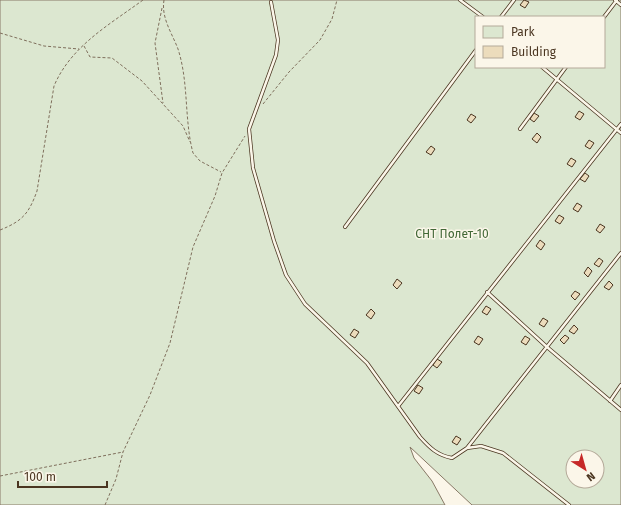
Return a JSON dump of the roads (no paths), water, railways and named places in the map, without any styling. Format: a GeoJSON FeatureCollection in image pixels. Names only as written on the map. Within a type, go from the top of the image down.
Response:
{"type":"FeatureCollection","features":[{"type":"Feature","properties":{"kind":"lane"},"geometry":{"type":"LineString","coordinates":[[460,0],[482,16]]}},
{"type":"Feature","properties":{"kind":"lane"},"geometry":{"type":"LineString","coordinates":[[502,16],[514,0]]}},
{"type":"Feature","properties":{"kind":"lane"},"geometry":{"type":"LineString","coordinates":[[605,16],[616,0],[621,5]]}},
{"type":"Feature","properties":{"kind":"lane"},"geometry":{"type":"LineString","coordinates":[[272,2],[278,40],[276,55],[257,111],[249,129],[253,168],[274,241],[286,275],[305,304],[368,363],[399,405],[420,437],[430,448],[441,456],[452,458],[467,448],[621,253]]}},
{"type":"Feature","properties":{"kind":"lane"},"geometry":{"type":"LineString","coordinates":[[345,227],[475,51]]}},
{"type":"Feature","properties":{"kind":"lane"},"geometry":{"type":"LineString","coordinates":[[543,68],[621,133]]}},
{"type":"Feature","properties":{"kind":"lane"},"geometry":{"type":"LineString","coordinates":[[520,129],[565,68]]}},
{"type":"Feature","properties":{"kind":"lane"},"geometry":{"type":"LineString","coordinates":[[399,405],[621,124]]}},
{"type":"Feature","properties":{"kind":"lane"},"geometry":{"type":"LineString","coordinates":[[487,292],[547,348],[621,410]]}},
{"type":"Feature","properties":{"kind":"lane"},"geometry":{"type":"LineString","coordinates":[[610,401],[621,385]]}},
{"type":"Feature","properties":{"kind":"lane"},"geometry":{"type":"LineString","coordinates":[[467,448],[481,446],[504,453],[569,505]]}},
{"type":"Feature","properties":{"kind":"park label","name":"СНТ Полет-10"},"geometry":{"type":"Point","coordinates":[452,234]}}]}
